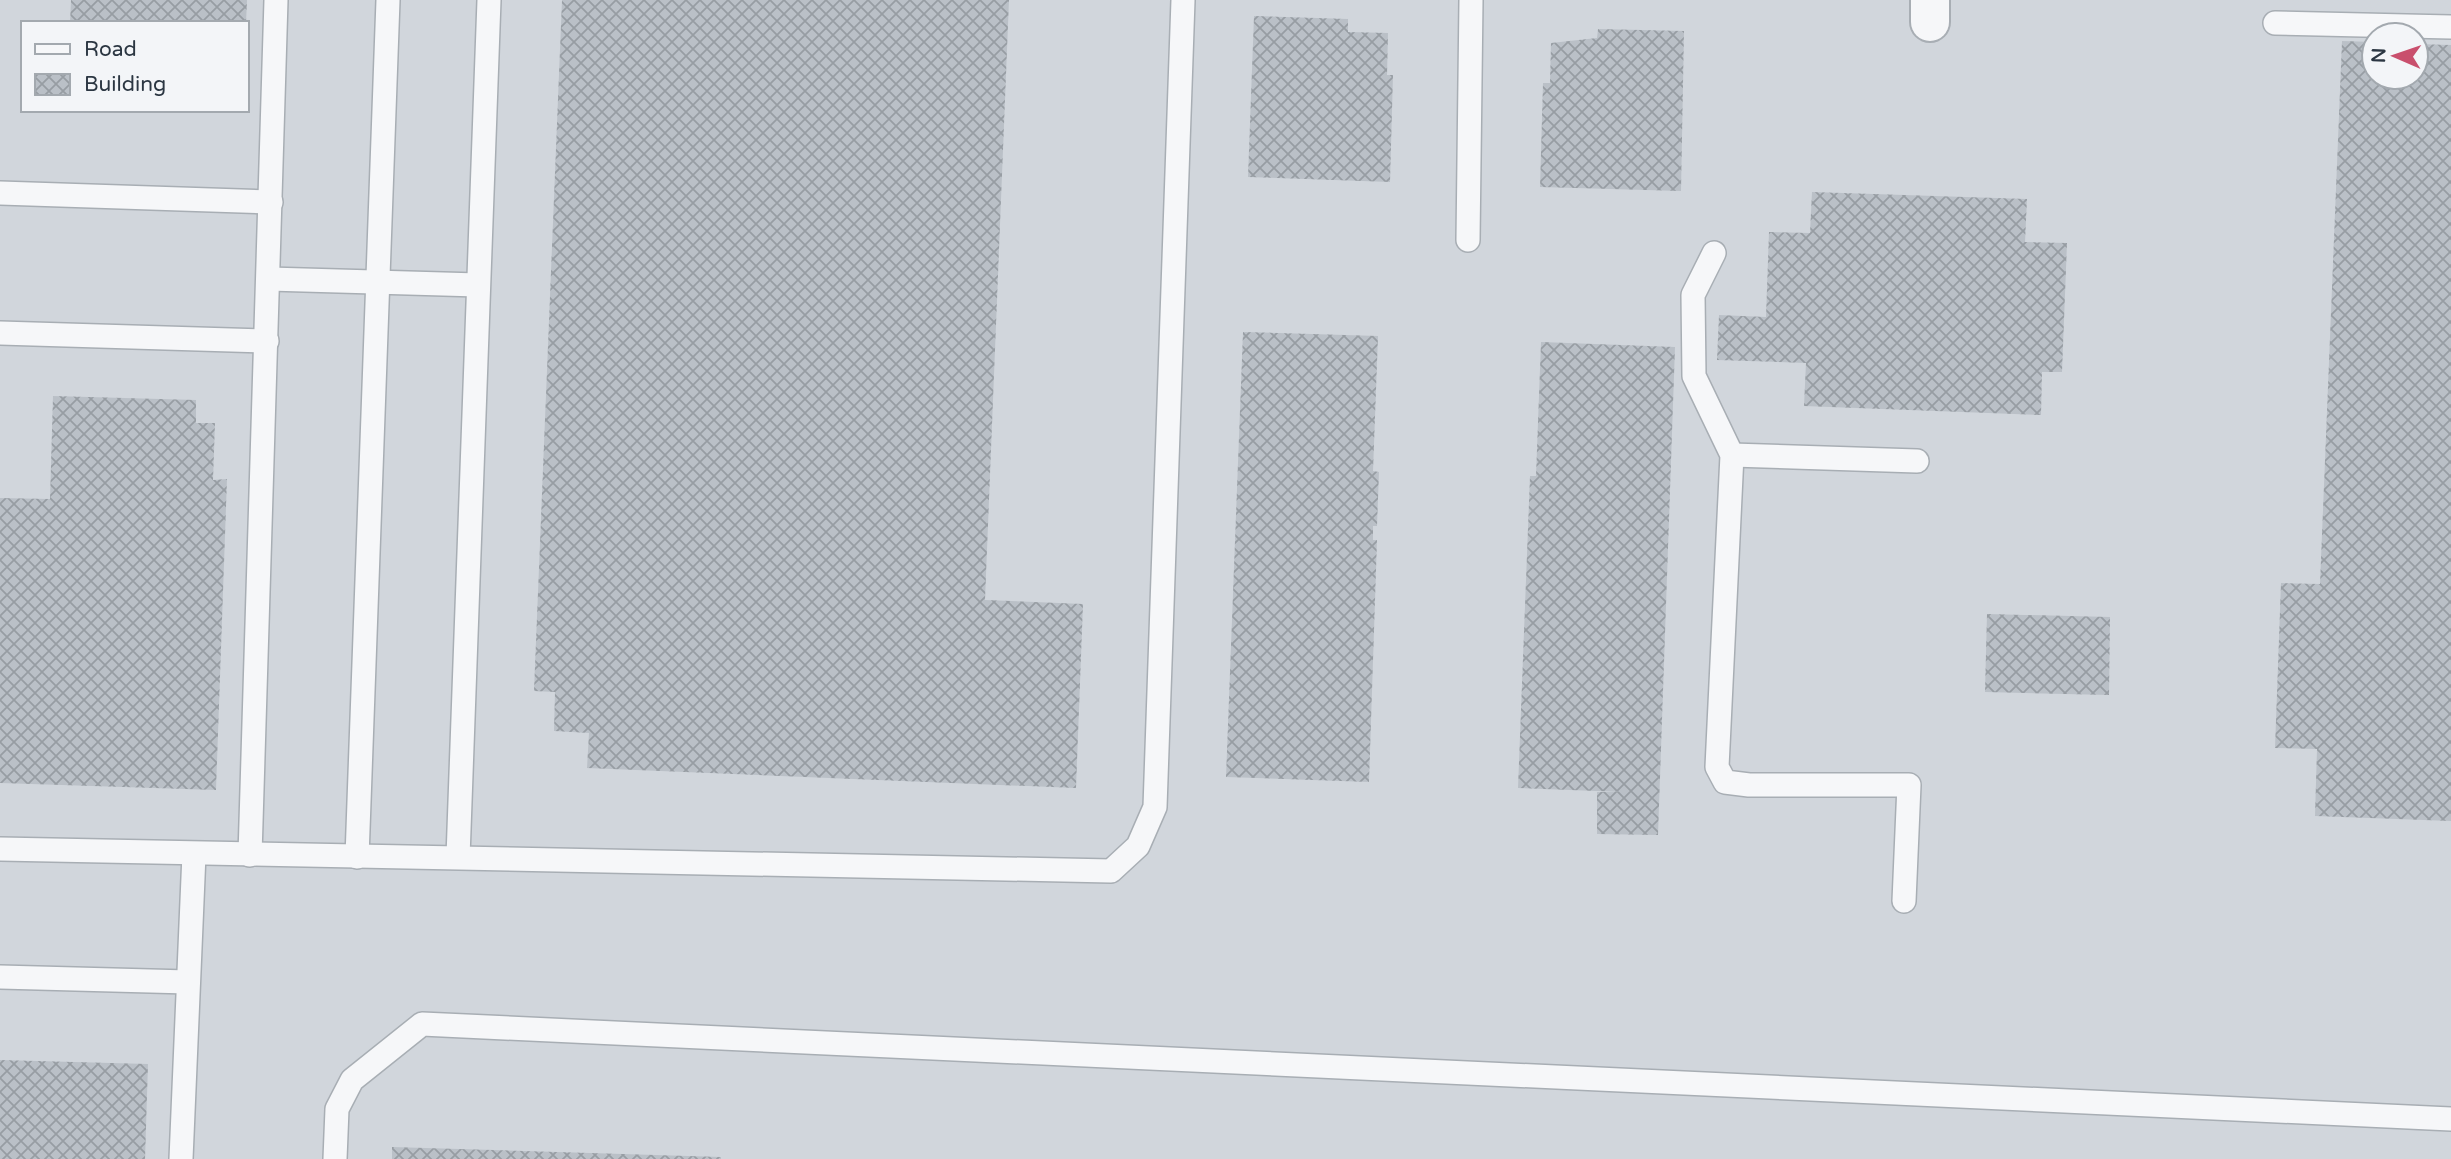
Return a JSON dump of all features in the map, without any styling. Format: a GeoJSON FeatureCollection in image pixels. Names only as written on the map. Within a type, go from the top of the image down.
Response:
{"type":"FeatureCollection","features":[{"type":"Feature","properties":{"kind":"lane"},"geometry":{"type":"LineString","coordinates":[[250,855],[276,0]]}},
{"type":"Feature","properties":{"kind":"lane"},"geometry":{"type":"LineString","coordinates":[[357,856],[388,0]]}},
{"type":"Feature","properties":{"kind":"lane"},"geometry":{"type":"LineString","coordinates":[[458,858],[489,0]]}},
{"type":"Feature","properties":{"kind":"lane"},"geometry":{"type":"LineString","coordinates":[[0,849],[1111,871],[1138,846],[1155,807],[1183,0]]}},
{"type":"Feature","properties":{"kind":"lane"},"geometry":{"type":"LineString","coordinates":[[1468,240],[1471,0]]}},
{"type":"Feature","properties":{"kind":"lane"},"geometry":{"type":"LineString","coordinates":[[2275,23],[2451,27]]}},
{"type":"Feature","properties":{"kind":"lane"},"geometry":{"type":"LineString","coordinates":[[0,193],[271,202]]}},
{"type":"Feature","properties":{"kind":"lane"},"geometry":{"type":"LineString","coordinates":[[1714,253],[1693,295],[1694,376],[1732,455],[1717,767],[1725,782],[1749,785],[1909,785],[1904,901]]}},
{"type":"Feature","properties":{"kind":"lane"},"geometry":{"type":"LineString","coordinates":[[269,279],[478,285]]}},
{"type":"Feature","properties":{"kind":"lane"},"geometry":{"type":"LineString","coordinates":[[0,333],[267,341]]}},
{"type":"Feature","properties":{"kind":"lane"},"geometry":{"type":"LineString","coordinates":[[1732,455],[1917,461]]}},
{"type":"Feature","properties":{"kind":"lane"},"geometry":{"type":"LineString","coordinates":[[181,1159],[194,854]]}},
{"type":"Feature","properties":{"kind":"lane"},"geometry":{"type":"LineString","coordinates":[[0,977],[188,982]]}},
{"type":"Feature","properties":{"kind":"lane"},"geometry":{"type":"LineString","coordinates":[[335,1159],[337,1110],[352,1080],[422,1024],[2451,1119]]}},
{"type":"Feature","properties":{"kind":"shaded area"},"geometry":{"type":"Polygon","coordinates":[[[0,0],[2451,0],[2451,1159],[0,1159],[0,0]]]}},
{"type":"Feature","properties":{"kind":"building"},"geometry":{"type":"Polygon","coordinates":[[[71,0],[247,0],[246,21],[70,21],[71,0]]]}},
{"type":"Feature","properties":{"kind":"building"},"geometry":{"type":"Polygon","coordinates":[[[562,0],[1009,0],[985,600],[1083,604],[1076,788],[587,768],[589,733],[554,731],[555,692],[534,691],[562,0]]]}},
{"type":"Feature","properties":{"kind":"building"},"geometry":{"type":"Polygon","coordinates":[[[1254,16],[1348,19],[1348,32],[1388,33],[1387,75],[1393,75],[1390,182],[1248,177],[1254,16]]]}},
{"type":"Feature","properties":{"kind":"building"},"geometry":{"type":"Polygon","coordinates":[[[1598,29],[1684,31],[1681,191],[1540,187],[1543,83],[1550,83],[1551,43],[1597,38],[1598,29]]]}},
{"type":"Feature","properties":{"kind":"building"},"geometry":{"type":"Polygon","coordinates":[[[2342,41],[2360,42],[2360,91],[2430,91],[2430,44],[2451,45],[2451,821],[2315,816],[2317,749],[2275,748],[2281,583],[2320,584],[2342,41]]]}},
{"type":"Feature","properties":{"kind":"building"},"geometry":{"type":"Polygon","coordinates":[[[1812,192],[2027,199],[2025,242],[2067,243],[2062,372],[2042,372],[2041,415],[1804,406],[1806,363],[1717,360],[1719,315],[1766,317],[1769,232],[1810,233],[1812,192]]]}},
{"type":"Feature","properties":{"kind":"building"},"geometry":{"type":"Polygon","coordinates":[[[1243,332],[1378,336],[1373,471],[1379,472],[1377,526],[1373,526],[1373,540],[1377,540],[1369,782],[1226,777],[1243,332]]]}},
{"type":"Feature","properties":{"kind":"building"},"geometry":{"type":"Polygon","coordinates":[[[1541,342],[1675,347],[1658,835],[1597,834],[1597,792],[1622,792],[1518,788],[1530,476],[1536,476],[1541,342]]]}},
{"type":"Feature","properties":{"kind":"building"},"geometry":{"type":"Polygon","coordinates":[[[53,396],[196,400],[196,423],[215,423],[213,480],[227,479],[216,790],[0,783],[0,498],[50,499],[53,396]]]}},
{"type":"Feature","properties":{"kind":"building"},"geometry":{"type":"Polygon","coordinates":[[[1987,614],[2110,617],[2109,695],[1985,692],[1987,614]]]}},
{"type":"Feature","properties":{"kind":"building"},"geometry":{"type":"Polygon","coordinates":[[[0,1060],[148,1064],[145,1159],[0,1159],[0,1060]]]}},
{"type":"Feature","properties":{"kind":"building"},"geometry":{"type":"Polygon","coordinates":[[[392,1147],[721,1157],[721,1159],[392,1159],[392,1147]]]}}]}
